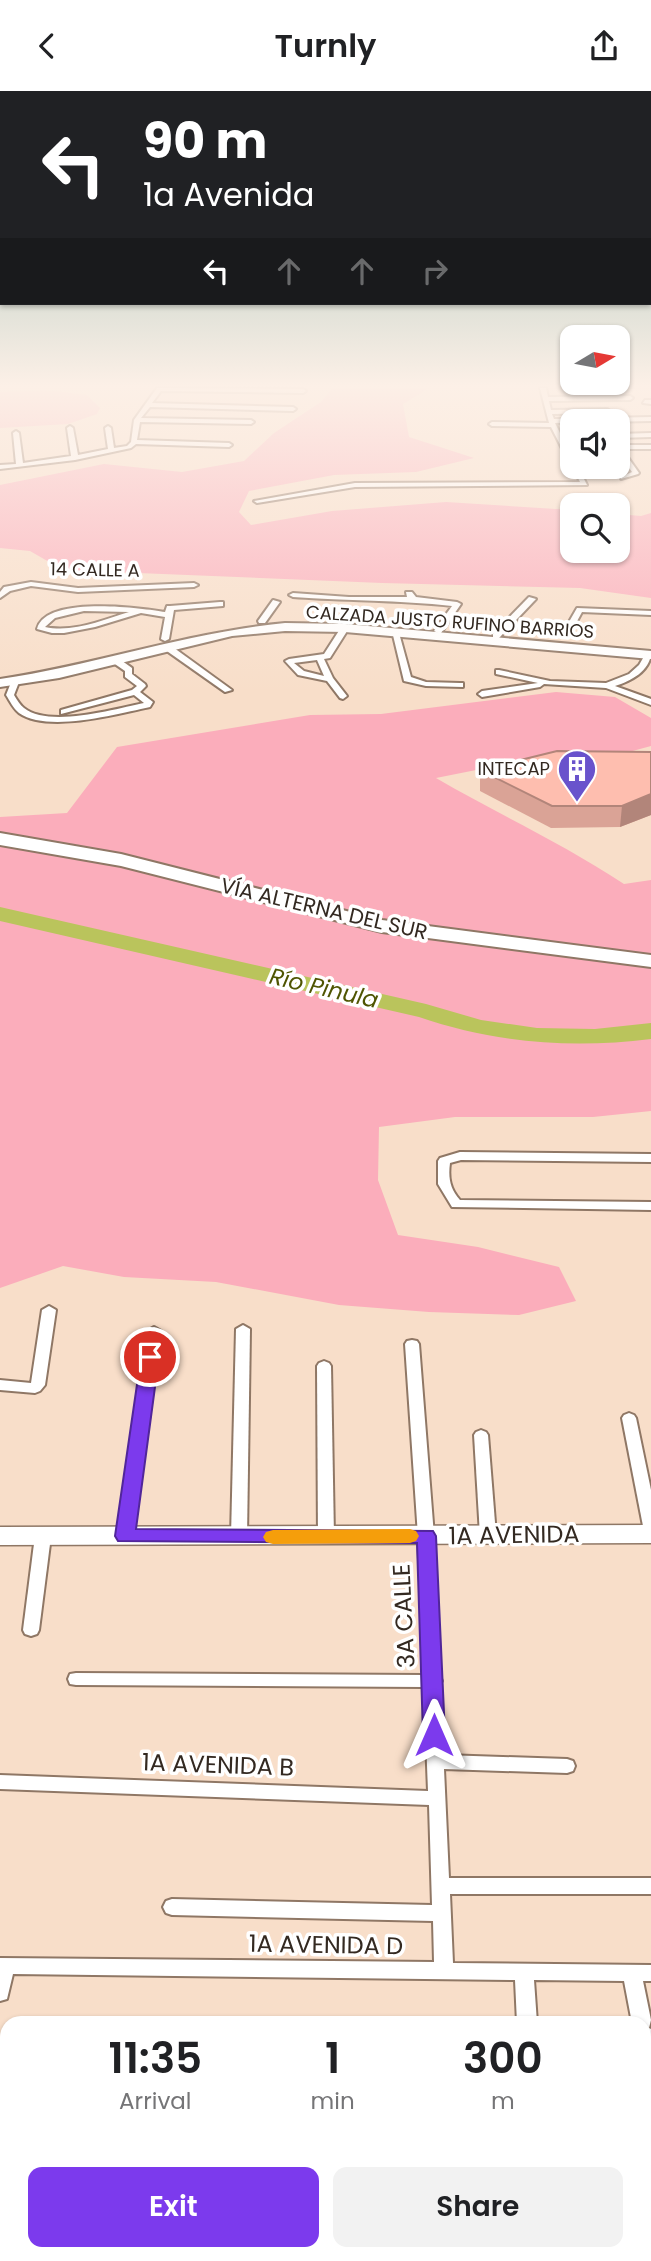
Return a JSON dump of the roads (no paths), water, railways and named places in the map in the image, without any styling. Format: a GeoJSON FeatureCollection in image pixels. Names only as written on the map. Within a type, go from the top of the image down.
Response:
{"type":"FeatureCollection","features":[{"type":"Feature","properties":{"kind":"highway","name":"VÍA ALTERNA DEL SUR"},"geometry":{"type":"LineString","coordinates":[[0,839],[91,857],[382,926],[651,961]]}},
{"type":"Feature","properties":{"kind":"highway","name":"VÍA ALTERNA DEL SUR"},"geometry":{"type":"LineString","coordinates":[[0,846],[91,857]]}},
{"type":"Feature","properties":{"kind":"highway","name":"VÍA ALTERNA DEL SUR"},"geometry":{"type":"LineString","coordinates":[[117,863],[380,933],[651,968]]}},
{"type":"Feature","properties":{"kind":"main road","name":"1A AVENIDA"},"geometry":{"type":"LineString","coordinates":[[0,1536],[651,1534]]}},
{"type":"Feature","properties":{"kind":"street"},"geometry":{"type":"LineString","coordinates":[[257,501],[329,489]]}},
{"type":"Feature","properties":{"kind":"street","name":"14 CALLE A"},"geometry":{"type":"LineString","coordinates":[[0,596],[15,586],[31,584],[78,590],[194,585]]}},
{"type":"Feature","properties":{"kind":"street"},"geometry":{"type":"LineString","coordinates":[[406,591],[414,599]]}},
{"type":"Feature","properties":{"kind":"street"},"geometry":{"type":"LineString","coordinates":[[293,595],[349,599],[414,599],[457,604],[438,631]]}},
{"type":"Feature","properties":{"kind":"street"},"geometry":{"type":"LineString","coordinates":[[496,636],[532,599]]}},
{"type":"Feature","properties":{"kind":"street"},"geometry":{"type":"LineString","coordinates":[[262,621],[276,602]]}},
{"type":"Feature","properties":{"kind":"street"},"geometry":{"type":"LineString","coordinates":[[220,604],[170,608],[166,643],[228,690]]}},
{"type":"Feature","properties":{"kind":"street"},"geometry":{"type":"LineString","coordinates":[[143,610],[71,630],[55,632],[41,629],[47,619],[61,612],[143,610],[169,615]]}},
{"type":"Feature","properties":{"kind":"street"},"geometry":{"type":"LineString","coordinates":[[566,634],[580,610],[651,613]]}},
{"type":"Feature","properties":{"kind":"street","name":"CALZADA JUSTO RUFINO BARRIOS"},"geometry":{"type":"LineString","coordinates":[[0,683],[15,682],[262,621],[311,621],[438,631],[650,653]]}},
{"type":"Feature","properties":{"kind":"street","name":"CALZADA JUSTO RUFINO BARRIOS"},"geometry":{"type":"LineString","coordinates":[[0,676],[115,660],[166,643],[260,629],[367,627],[395,633],[650,653]]}},
{"type":"Feature","properties":{"kind":"street"},"geometry":{"type":"LineString","coordinates":[[329,679],[299,673],[289,661],[320,658],[331,653],[345,628]]}},
{"type":"Feature","properties":{"kind":"street"},"geometry":{"type":"LineString","coordinates":[[395,633],[407,679],[426,684],[460,685]]}},
{"type":"Feature","properties":{"kind":"street"},"geometry":{"type":"LineString","coordinates":[[607,686],[628,679],[643,667],[650,653]]}},
{"type":"Feature","properties":{"kind":"street"},"geometry":{"type":"LineString","coordinates":[[320,658],[329,679],[343,696]]}},
{"type":"Feature","properties":{"kind":"street"},"geometry":{"type":"LineString","coordinates":[[43,717],[135,692],[142,686],[128,675],[129,670],[115,660]]}},
{"type":"Feature","properties":{"kind":"street"},"geometry":{"type":"LineString","coordinates":[[499,672],[550,683],[607,686],[651,702]]}},
{"type":"Feature","properties":{"kind":"street"},"geometry":{"type":"LineString","coordinates":[[15,682],[10,695],[19,709],[32,716],[43,717],[73,718],[149,704],[135,692]]}},
{"type":"Feature","properties":{"kind":"street"},"geometry":{"type":"LineString","coordinates":[[482,694],[550,683]]}},
{"type":"Feature","properties":{"kind":"street"},"geometry":{"type":"LineString","coordinates":[[651,1158],[460,1156],[444,1161],[442,1174],[445,1191],[456,1204],[651,1206]]}},
{"type":"Feature","properties":{"kind":"street"},"geometry":{"type":"LineString","coordinates":[[0,1385],[35,1388],[38,1385],[49,1310]]}},
{"type":"Feature","properties":{"kind":"street"},"geometry":{"type":"LineString","coordinates":[[239,1537],[243,1329]]}},
{"type":"Feature","properties":{"kind":"street"},"geometry":{"type":"LineString","coordinates":[[125,1536],[153,1331]]}},
{"type":"Feature","properties":{"kind":"street","name":"3A CALLE"},"geometry":{"type":"LineString","coordinates":[[412,1344],[434,1681],[435,1797],[444,1970]]}},
{"type":"Feature","properties":{"kind":"street"},"geometry":{"type":"LineString","coordinates":[[324,1366],[326,1537]]}},
{"type":"Feature","properties":{"kind":"street"},"geometry":{"type":"LineString","coordinates":[[629,1418],[651,1526]]}},
{"type":"Feature","properties":{"kind":"street"},"geometry":{"type":"LineString","coordinates":[[481,1435],[488,1535]]}},
{"type":"Feature","properties":{"kind":"street"},"geometry":{"type":"LineString","coordinates":[[31,1630],[43,1536]]}},
{"type":"Feature","properties":{"kind":"street"},"geometry":{"type":"LineString","coordinates":[[76,1679],[434,1681]]}},
{"type":"Feature","properties":{"kind":"street"},"geometry":{"type":"LineString","coordinates":[[435,1762],[568,1766]]}},
{"type":"Feature","properties":{"kind":"street","name":"1A AVENIDA B"},"geometry":{"type":"LineString","coordinates":[[0,1782],[435,1797]]}},
{"type":"Feature","properties":{"kind":"street"},"geometry":{"type":"LineString","coordinates":[[440,1886],[651,1886]]}},
{"type":"Feature","properties":{"kind":"street"},"geometry":{"type":"LineString","coordinates":[[172,1907],[441,1913]]}},
{"type":"Feature","properties":{"kind":"street"},"geometry":{"type":"LineString","coordinates":[[0,1993],[2,1966]]}},
{"type":"Feature","properties":{"kind":"street","name":"1A AVENIDA D"},"geometry":{"type":"LineString","coordinates":[[2,1966],[642,1973]]}},
{"type":"Feature","properties":{"kind":"street"},"geometry":{"type":"LineString","coordinates":[[524,1972],[527,2016]]}},
{"type":"Feature","properties":{"kind":"street"},"geometry":{"type":"LineString","coordinates":[[642,1973],[642,2016]]}},
{"type":"Feature","properties":{"kind":"waterway","name":"Río Pinula"},"geometry":{"type":"LineString","coordinates":[[0,914],[426,1011],[480,1027],[537,1036],[566,1037],[651,1031]]}},
{"type":"Feature","properties":{"kind":"place","name":"INTECAP"},"geometry":{"type":"Point","coordinates":[577,803]}}]}
